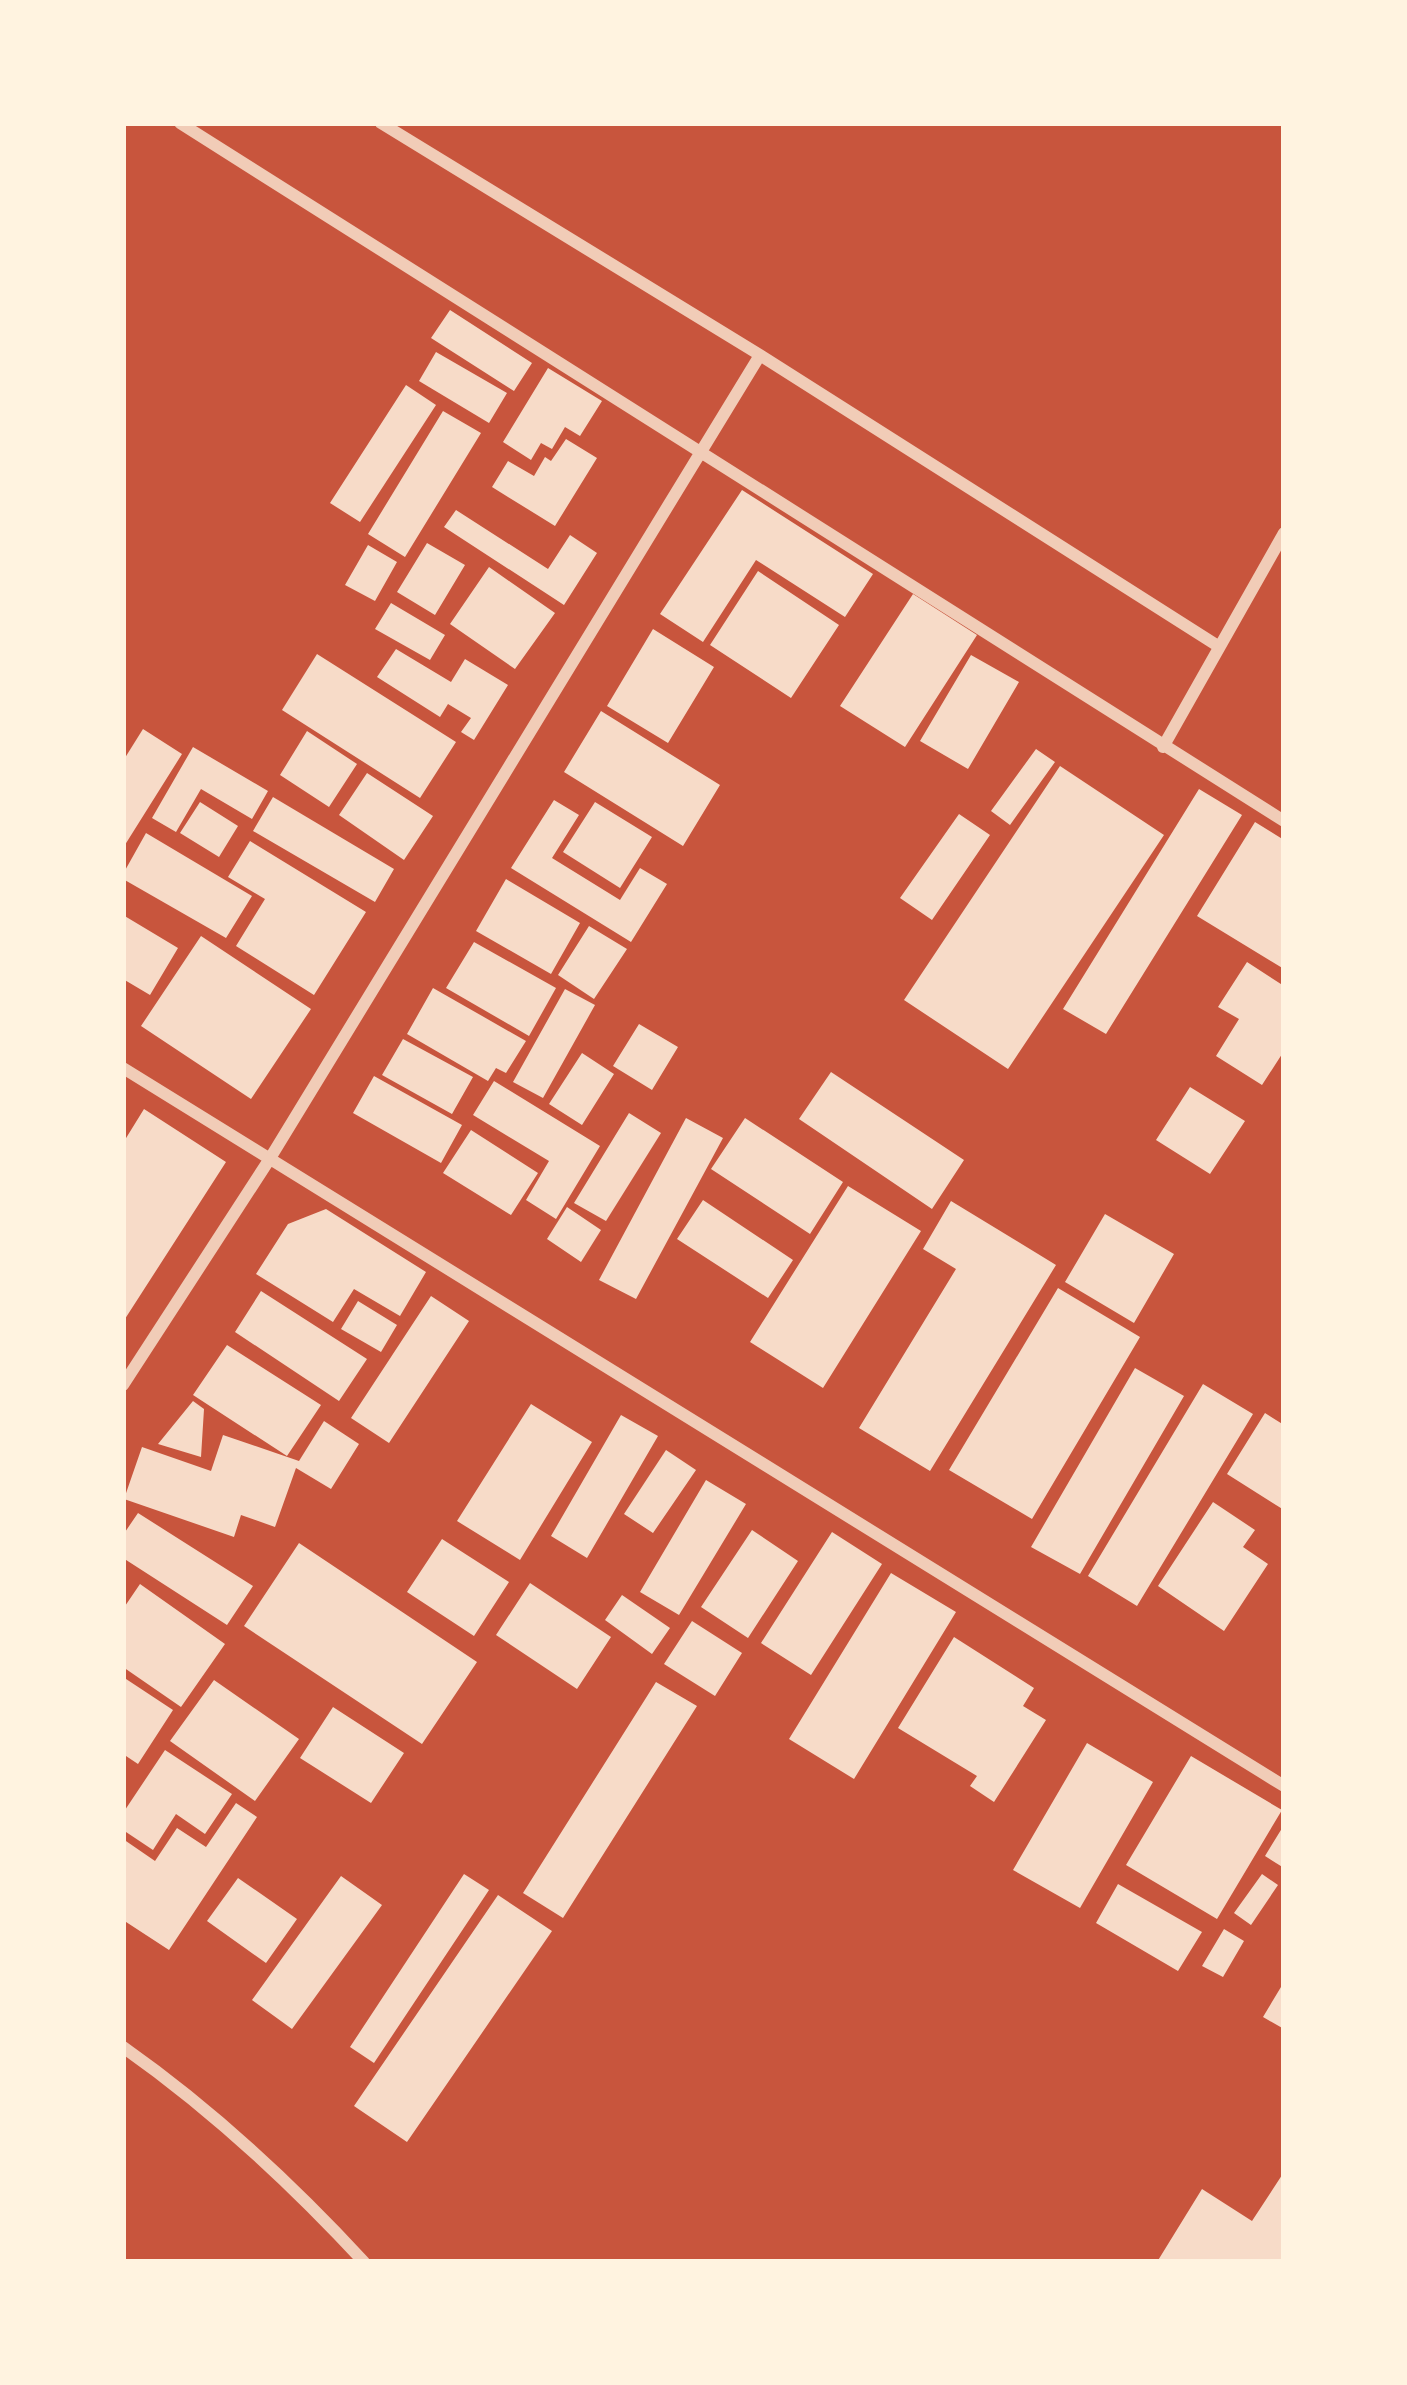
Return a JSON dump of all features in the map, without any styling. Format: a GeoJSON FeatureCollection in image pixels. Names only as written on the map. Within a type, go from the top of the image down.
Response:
{"type":"FeatureCollection","features":[{"type":"Feature","properties":{"kind":"street"},"geometry":{"type":"LineString","coordinates":[[180,123],[1284,821]]}},
{"type":"Feature","properties":{"kind":"street"},"geometry":{"type":"LineString","coordinates":[[381,123],[760,355],[1218,646]]}},
{"type":"Feature","properties":{"kind":"street"},"geometry":{"type":"LineString","coordinates":[[123,1385],[268,1160],[760,355]]}},
{"type":"Feature","properties":{"kind":"street"},"geometry":{"type":"LineString","coordinates":[[1163,747],[1284,533]]}},
{"type":"Feature","properties":{"kind":"street"},"geometry":{"type":"LineString","coordinates":[[123,1068],[1284,1786]]}},
{"type":"Feature","properties":{"kind":"street"},"geometry":{"type":"LineString","coordinates":[[123,2047],[171,2081],[308,2200],[364,2262]]}},
{"type":"Feature","properties":{"kind":"building"},"geometry":{"type":"Polygon","coordinates":[[[450,310],[532,363],[514,391],[431,338],[450,310]]]}},
{"type":"Feature","properties":{"kind":"building"},"geometry":{"type":"Polygon","coordinates":[[[436,352],[507,393],[489,423],[419,381],[436,352]]]}},
{"type":"Feature","properties":{"kind":"building"},"geometry":{"type":"Polygon","coordinates":[[[548,368],[602,401],[580,436],[565,427],[552,449],[541,443],[531,460],[503,442],[548,368]]]}},
{"type":"Feature","properties":{"kind":"building"},"geometry":{"type":"Polygon","coordinates":[[[406,385],[436,405],[360,522],[330,503],[406,385]]]}},
{"type":"Feature","properties":{"kind":"building"},"geometry":{"type":"Polygon","coordinates":[[[443,411],[481,433],[405,557],[368,534],[443,411]]]}},
{"type":"Feature","properties":{"kind":"building"},"geometry":{"type":"Polygon","coordinates":[[[566,439],[597,458],[555,526],[492,487],[508,461],[534,476],[545,457],[551,461],[566,439]]]}},
{"type":"Feature","properties":{"kind":"building"},"geometry":{"type":"Polygon","coordinates":[[[742,490],[873,574],[845,617],[756,560],[703,642],[660,614],[742,490]]]}},
{"type":"Feature","properties":{"kind":"building"},"geometry":{"type":"Polygon","coordinates":[[[456,510],[548,569],[570,535],[597,553],[564,605],[444,527],[456,510]]]}},
{"type":"Feature","properties":{"kind":"building"},"geometry":{"type":"Polygon","coordinates":[[[427,543],[465,565],[435,615],[397,592],[427,543]]]}},
{"type":"Feature","properties":{"kind":"building"},"geometry":{"type":"Polygon","coordinates":[[[368,545],[397,562],[375,601],[345,585],[368,545]]]}},
{"type":"Feature","properties":{"kind":"building"},"geometry":{"type":"Polygon","coordinates":[[[489,567],[555,613],[515,669],[450,624],[489,567]]]}},
{"type":"Feature","properties":{"kind":"building"},"geometry":{"type":"Polygon","coordinates":[[[758,571],[839,625],[791,698],[710,645],[758,571]]]}},
{"type":"Feature","properties":{"kind":"building"},"geometry":{"type":"Polygon","coordinates":[[[913,594],[977,635],[905,747],[840,706],[913,594]]]}},
{"type":"Feature","properties":{"kind":"building"},"geometry":{"type":"Polygon","coordinates":[[[391,603],[445,635],[430,660],[375,629],[391,603]]]}},
{"type":"Feature","properties":{"kind":"building"},"geometry":{"type":"Polygon","coordinates":[[[653,629],[714,667],[668,743],[607,706],[653,629]]]}},
{"type":"Feature","properties":{"kind":"building"},"geometry":{"type":"Polygon","coordinates":[[[396,649],[451,682],[465,659],[508,685],[474,740],[461,732],[471,718],[448,704],[440,717],[377,677],[396,649]]]}},
{"type":"Feature","properties":{"kind":"building"},"geometry":{"type":"Polygon","coordinates":[[[317,654],[456,742],[420,798],[282,710],[317,654]]]}},
{"type":"Feature","properties":{"kind":"building"},"geometry":{"type":"Polygon","coordinates":[[[971,655],[1019,682],[968,769],[920,741],[971,655]]]}},
{"type":"Feature","properties":{"kind":"building"},"geometry":{"type":"Polygon","coordinates":[[[601,711],[720,785],[683,846],[564,772],[601,711]]]}},
{"type":"Feature","properties":{"kind":"building"},"geometry":{"type":"Polygon","coordinates":[[[143,729],[182,754],[123,848],[123,761],[143,729]]]}},
{"type":"Feature","properties":{"kind":"building"},"geometry":{"type":"Polygon","coordinates":[[[307,731],[357,764],[329,807],[280,775],[307,731]]]}},
{"type":"Feature","properties":{"kind":"building"},"geometry":{"type":"Polygon","coordinates":[[[193,747],[268,791],[252,819],[201,789],[176,832],[152,818],[193,747]]]}},
{"type":"Feature","properties":{"kind":"building"},"geometry":{"type":"Polygon","coordinates":[[[1036,749],[1055,762],[1010,825],[991,811],[1036,749]]]}},
{"type":"Feature","properties":{"kind":"building"},"geometry":{"type":"Polygon","coordinates":[[[1060,766],[1164,835],[1008,1069],[904,1000],[1060,766]]]}},
{"type":"Feature","properties":{"kind":"building"},"geometry":{"type":"Polygon","coordinates":[[[367,773],[433,816],[404,860],[339,815],[367,773]]]}},
{"type":"Feature","properties":{"kind":"building"},"geometry":{"type":"Polygon","coordinates":[[[1199,789],[1242,815],[1106,1034],[1063,1009],[1199,789]]]}},
{"type":"Feature","properties":{"kind":"building"},"geometry":{"type":"Polygon","coordinates":[[[273,797],[394,869],[375,902],[253,831],[273,797]]]}},
{"type":"Feature","properties":{"kind":"building"},"geometry":{"type":"Polygon","coordinates":[[[554,800],[579,815],[552,858],[620,900],[640,868],[667,884],[631,942],[511,868],[554,800]]]}},
{"type":"Feature","properties":{"kind":"building"},"geometry":{"type":"Polygon","coordinates":[[[200,802],[238,826],[219,857],[180,833],[200,802]]]}},
{"type":"Feature","properties":{"kind":"building"},"geometry":{"type":"Polygon","coordinates":[[[595,802],[652,837],[620,888],[563,852],[595,802]]]}},
{"type":"Feature","properties":{"kind":"building"},"geometry":{"type":"Polygon","coordinates":[[[959,814],[990,835],[932,920],[900,898],[959,814]]]}},
{"type":"Feature","properties":{"kind":"building"},"geometry":{"type":"Polygon","coordinates":[[[1255,822],[1284,840],[1284,969],[1197,916],[1255,822]]]}},
{"type":"Feature","properties":{"kind":"building"},"geometry":{"type":"Polygon","coordinates":[[[146,833],[252,896],[226,938],[123,879],[146,833]]]}},
{"type":"Feature","properties":{"kind":"building"},"geometry":{"type":"Polygon","coordinates":[[[250,841],[366,912],[314,995],[236,946],[265,899],[228,877],[250,841]]]}},
{"type":"Feature","properties":{"kind":"building"},"geometry":{"type":"Polygon","coordinates":[[[506,879],[580,923],[551,974],[476,931],[506,879]]]}},
{"type":"Feature","properties":{"kind":"building"},"geometry":{"type":"Polygon","coordinates":[[[123,915],[178,948],[150,995],[123,979],[123,915]]]}},
{"type":"Feature","properties":{"kind":"building"},"geometry":{"type":"Polygon","coordinates":[[[589,926],[627,949],[594,999],[558,975],[589,926]]]}},
{"type":"Feature","properties":{"kind":"building"},"geometry":{"type":"Polygon","coordinates":[[[201,936],[311,1009],[251,1099],[141,1026],[201,936]]]}},
{"type":"Feature","properties":{"kind":"building"},"geometry":{"type":"Polygon","coordinates":[[[474,942],[556,988],[529,1036],[446,988],[474,942]]]}},
{"type":"Feature","properties":{"kind":"building"},"geometry":{"type":"Polygon","coordinates":[[[1247,962],[1284,986],[1284,1051],[1262,1085],[1216,1056],[1239,1019],[1218,1007],[1247,962]]]}},
{"type":"Feature","properties":{"kind":"building"},"geometry":{"type":"Polygon","coordinates":[[[433,988],[526,1041],[506,1073],[496,1068],[488,1081],[407,1034],[433,988]]]}},
{"type":"Feature","properties":{"kind":"building"},"geometry":{"type":"Polygon","coordinates":[[[565,989],[595,1005],[543,1098],[513,1082],[565,989]]]}},
{"type":"Feature","properties":{"kind":"building"},"geometry":{"type":"Polygon","coordinates":[[[639,1024],[678,1047],[652,1090],[613,1066],[639,1024]]]}},
{"type":"Feature","properties":{"kind":"building"},"geometry":{"type":"Polygon","coordinates":[[[403,1039],[473,1077],[452,1114],[382,1075],[403,1039]]]}},
{"type":"Feature","properties":{"kind":"building"},"geometry":{"type":"Polygon","coordinates":[[[582,1053],[614,1074],[582,1125],[549,1104],[582,1053]]]}},
{"type":"Feature","properties":{"kind":"building"},"geometry":{"type":"Polygon","coordinates":[[[831,1072],[964,1160],[932,1209],[799,1119],[831,1072]]]}},
{"type":"Feature","properties":{"kind":"building"},"geometry":{"type":"Polygon","coordinates":[[[374,1076],[462,1125],[441,1163],[353,1113],[374,1076]]]}},
{"type":"Feature","properties":{"kind":"building"},"geometry":{"type":"Polygon","coordinates":[[[494,1081],[600,1146],[556,1219],[526,1200],[549,1161],[473,1115],[494,1081]]]}},
{"type":"Feature","properties":{"kind":"building"},"geometry":{"type":"Polygon","coordinates":[[[1190,1087],[1245,1121],[1210,1174],[1156,1140],[1190,1087]]]}},
{"type":"Feature","properties":{"kind":"building"},"geometry":{"type":"Polygon","coordinates":[[[144,1109],[226,1162],[123,1322],[123,1143],[144,1109]]]}},
{"type":"Feature","properties":{"kind":"building"},"geometry":{"type":"Polygon","coordinates":[[[629,1113],[661,1133],[606,1221],[574,1203],[629,1113]]]}},
{"type":"Feature","properties":{"kind":"building"},"geometry":{"type":"Polygon","coordinates":[[[686,1118],[723,1138],[636,1299],[599,1280],[686,1118]]]}},
{"type":"Feature","properties":{"kind":"building"},"geometry":{"type":"Polygon","coordinates":[[[745,1118],[843,1182],[810,1234],[711,1169],[745,1118]]]}},
{"type":"Feature","properties":{"kind":"building"},"geometry":{"type":"Polygon","coordinates":[[[471,1130],[538,1173],[511,1215],[443,1173],[471,1130]]]}},
{"type":"Feature","properties":{"kind":"building"},"geometry":{"type":"Polygon","coordinates":[[[848,1186],[921,1231],[823,1388],[750,1342],[848,1186]]]}},
{"type":"Feature","properties":{"kind":"building"},"geometry":{"type":"Polygon","coordinates":[[[703,1200],[793,1260],[768,1298],[677,1239],[703,1200]]]}},
{"type":"Feature","properties":{"kind":"building"},"geometry":{"type":"Polygon","coordinates":[[[951,1201],[1056,1265],[930,1471],[859,1428],[956,1269],[923,1249],[951,1201]]]}},
{"type":"Feature","properties":{"kind":"building"},"geometry":{"type":"Polygon","coordinates":[[[567,1207],[601,1230],[581,1262],[547,1239],[567,1207]]]}},
{"type":"Feature","properties":{"kind":"building"},"geometry":{"type":"Polygon","coordinates":[[[326,1209],[426,1272],[400,1316],[354,1289],[333,1322],[256,1274],[288,1224],[326,1209]]]}},
{"type":"Feature","properties":{"kind":"building"},"geometry":{"type":"Polygon","coordinates":[[[1105,1214],[1174,1254],[1134,1323],[1065,1282],[1105,1214]]]}},
{"type":"Feature","properties":{"kind":"building"},"geometry":{"type":"Polygon","coordinates":[[[1058,1288],[1140,1337],[1032,1519],[949,1470],[1058,1288]]]}},
{"type":"Feature","properties":{"kind":"building"},"geometry":{"type":"Polygon","coordinates":[[[261,1291],[367,1359],[339,1401],[235,1332],[261,1291]]]}},
{"type":"Feature","properties":{"kind":"building"},"geometry":{"type":"Polygon","coordinates":[[[431,1296],[469,1321],[389,1443],[351,1418],[431,1296]]]}},
{"type":"Feature","properties":{"kind":"building"},"geometry":{"type":"Polygon","coordinates":[[[358,1301],[397,1325],[381,1352],[341,1329],[358,1301]]]}},
{"type":"Feature","properties":{"kind":"building"},"geometry":{"type":"Polygon","coordinates":[[[227,1345],[321,1405],[287,1456],[193,1395],[227,1345]]]}},
{"type":"Feature","properties":{"kind":"building"},"geometry":{"type":"Polygon","coordinates":[[[1135,1368],[1184,1396],[1080,1574],[1031,1547],[1135,1368]]]}},
{"type":"Feature","properties":{"kind":"building"},"geometry":{"type":"Polygon","coordinates":[[[1203,1384],[1253,1414],[1137,1606],[1088,1576],[1203,1384]]]}},
{"type":"Feature","properties":{"kind":"building"},"geometry":{"type":"Polygon","coordinates":[[[193,1401],[204,1409],[201,1457],[158,1444],[193,1401]]]}},
{"type":"Feature","properties":{"kind":"building"},"geometry":{"type":"Polygon","coordinates":[[[531,1404],[592,1442],[520,1560],[457,1521],[531,1404]]]}},
{"type":"Feature","properties":{"kind":"building"},"geometry":{"type":"Polygon","coordinates":[[[1265,1413],[1284,1425],[1284,1510],[1227,1474],[1265,1413]]]}},
{"type":"Feature","properties":{"kind":"building"},"geometry":{"type":"Polygon","coordinates":[[[621,1415],[658,1436],[587,1558],[551,1536],[621,1415]]]}},
{"type":"Feature","properties":{"kind":"building"},"geometry":{"type":"Polygon","coordinates":[[[324,1421],[359,1444],[331,1489],[296,1468],[275,1527],[241,1515],[234,1537],[124,1499],[142,1447],[211,1471],[223,1435],[299,1461],[324,1421]]]}},
{"type":"Feature","properties":{"kind":"building"},"geometry":{"type":"Polygon","coordinates":[[[666,1450],[696,1470],[653,1533],[624,1514],[666,1450]]]}},
{"type":"Feature","properties":{"kind":"building"},"geometry":{"type":"Polygon","coordinates":[[[706,1480],[746,1504],[679,1615],[640,1592],[706,1480]]]}},
{"type":"Feature","properties":{"kind":"building"},"geometry":{"type":"Polygon","coordinates":[[[1213,1502],[1255,1530],[1243,1547],[1268,1564],[1224,1631],[1158,1586],[1213,1502]]]}},
{"type":"Feature","properties":{"kind":"building"},"geometry":{"type":"Polygon","coordinates":[[[138,1513],[253,1586],[227,1625],[123,1558],[123,1535],[138,1513]]]}},
{"type":"Feature","properties":{"kind":"building"},"geometry":{"type":"Polygon","coordinates":[[[752,1530],[798,1561],[748,1638],[701,1607],[752,1530]]]}},
{"type":"Feature","properties":{"kind":"building"},"geometry":{"type":"Polygon","coordinates":[[[832,1532],[882,1564],[811,1675],[761,1643],[832,1532]]]}},
{"type":"Feature","properties":{"kind":"building"},"geometry":{"type":"Polygon","coordinates":[[[442,1539],[509,1582],[474,1636],[407,1592],[442,1539]]]}},
{"type":"Feature","properties":{"kind":"building"},"geometry":{"type":"Polygon","coordinates":[[[299,1543],[477,1662],[422,1744],[244,1626],[299,1543]]]}},
{"type":"Feature","properties":{"kind":"building"},"geometry":{"type":"Polygon","coordinates":[[[891,1573],[956,1612],[854,1779],[789,1739],[891,1573]]]}},
{"type":"Feature","properties":{"kind":"building"},"geometry":{"type":"Polygon","coordinates":[[[530,1583],[611,1637],[577,1689],[496,1635],[530,1583]]]}},
{"type":"Feature","properties":{"kind":"building"},"geometry":{"type":"Polygon","coordinates":[[[140,1584],[225,1644],[181,1707],[123,1667],[123,1609],[140,1584]]]}},
{"type":"Feature","properties":{"kind":"building"},"geometry":{"type":"Polygon","coordinates":[[[622,1595],[670,1628],[652,1654],[605,1620],[622,1595]]]}},
{"type":"Feature","properties":{"kind":"building"},"geometry":{"type":"Polygon","coordinates":[[[692,1621],[742,1653],[715,1696],[664,1664],[692,1621]]]}},
{"type":"Feature","properties":{"kind":"building"},"geometry":{"type":"Polygon","coordinates":[[[954,1637],[1034,1688],[1023,1706],[1046,1720],[994,1802],[970,1786],[977,1776],[898,1728],[954,1637]]]}},
{"type":"Feature","properties":{"kind":"building"},"geometry":{"type":"Polygon","coordinates":[[[123,1677],[173,1710],[138,1764],[123,1754],[123,1677]]]}},
{"type":"Feature","properties":{"kind":"building"},"geometry":{"type":"Polygon","coordinates":[[[214,1680],[299,1739],[255,1801],[170,1741],[214,1680]]]}},
{"type":"Feature","properties":{"kind":"building"},"geometry":{"type":"Polygon","coordinates":[[[656,1682],[697,1706],[563,1918],[523,1893],[656,1682]]]}},
{"type":"Feature","properties":{"kind":"building"},"geometry":{"type":"Polygon","coordinates":[[[333,1707],[404,1753],[371,1803],[300,1758],[333,1707]]]}},
{"type":"Feature","properties":{"kind":"building"},"geometry":{"type":"Polygon","coordinates":[[[1087,1743],[1153,1782],[1080,1908],[1013,1870],[1087,1743]]]}},
{"type":"Feature","properties":{"kind":"building"},"geometry":{"type":"Polygon","coordinates":[[[165,1750],[232,1794],[205,1834],[176,1814],[153,1850],[123,1830],[123,1813],[165,1750]]]}},
{"type":"Feature","properties":{"kind":"building"},"geometry":{"type":"Polygon","coordinates":[[[1191,1756],[1282,1810],[1217,1919],[1126,1865],[1191,1756]]]}},
{"type":"Feature","properties":{"kind":"building"},"geometry":{"type":"Polygon","coordinates":[[[236,1803],[257,1817],[169,1950],[123,1920],[123,1839],[155,1861],[177,1828],[206,1847],[236,1803]]]}},
{"type":"Feature","properties":{"kind":"building"},"geometry":{"type":"Polygon","coordinates":[[[1284,1825],[1284,1868],[1265,1856],[1284,1825]]]}},
{"type":"Feature","properties":{"kind":"building"},"geometry":{"type":"Polygon","coordinates":[[[464,1874],[489,1890],[374,2063],[350,2047],[464,1874]]]}},
{"type":"Feature","properties":{"kind":"building"},"geometry":{"type":"Polygon","coordinates":[[[1262,1874],[1278,1885],[1251,1925],[1234,1913],[1262,1874]]]}},
{"type":"Feature","properties":{"kind":"building"},"geometry":{"type":"Polygon","coordinates":[[[341,1876],[382,1905],[292,2029],[252,2000],[341,1876]]]}},
{"type":"Feature","properties":{"kind":"building"},"geometry":{"type":"Polygon","coordinates":[[[238,1878],[297,1919],[266,1963],[207,1921],[238,1878]]]}},
{"type":"Feature","properties":{"kind":"building"},"geometry":{"type":"Polygon","coordinates":[[[1118,1884],[1202,1932],[1178,1971],[1096,1923],[1118,1884]]]}},
{"type":"Feature","properties":{"kind":"building"},"geometry":{"type":"Polygon","coordinates":[[[498,1895],[552,1931],[407,2142],[354,2106],[498,1895]]]}},
{"type":"Feature","properties":{"kind":"building"},"geometry":{"type":"Polygon","coordinates":[[[1224,1929],[1244,1941],[1223,1977],[1202,1966],[1224,1929]]]}},
{"type":"Feature","properties":{"kind":"building"},"geometry":{"type":"Polygon","coordinates":[[[1284,1982],[1284,2029],[1263,2017],[1284,1982]]]}},
{"type":"Feature","properties":{"kind":"building"},"geometry":{"type":"Polygon","coordinates":[[[1284,2172],[1284,2262],[1157,2262],[1202,2189],[1252,2221],[1284,2172]]]}}]}
